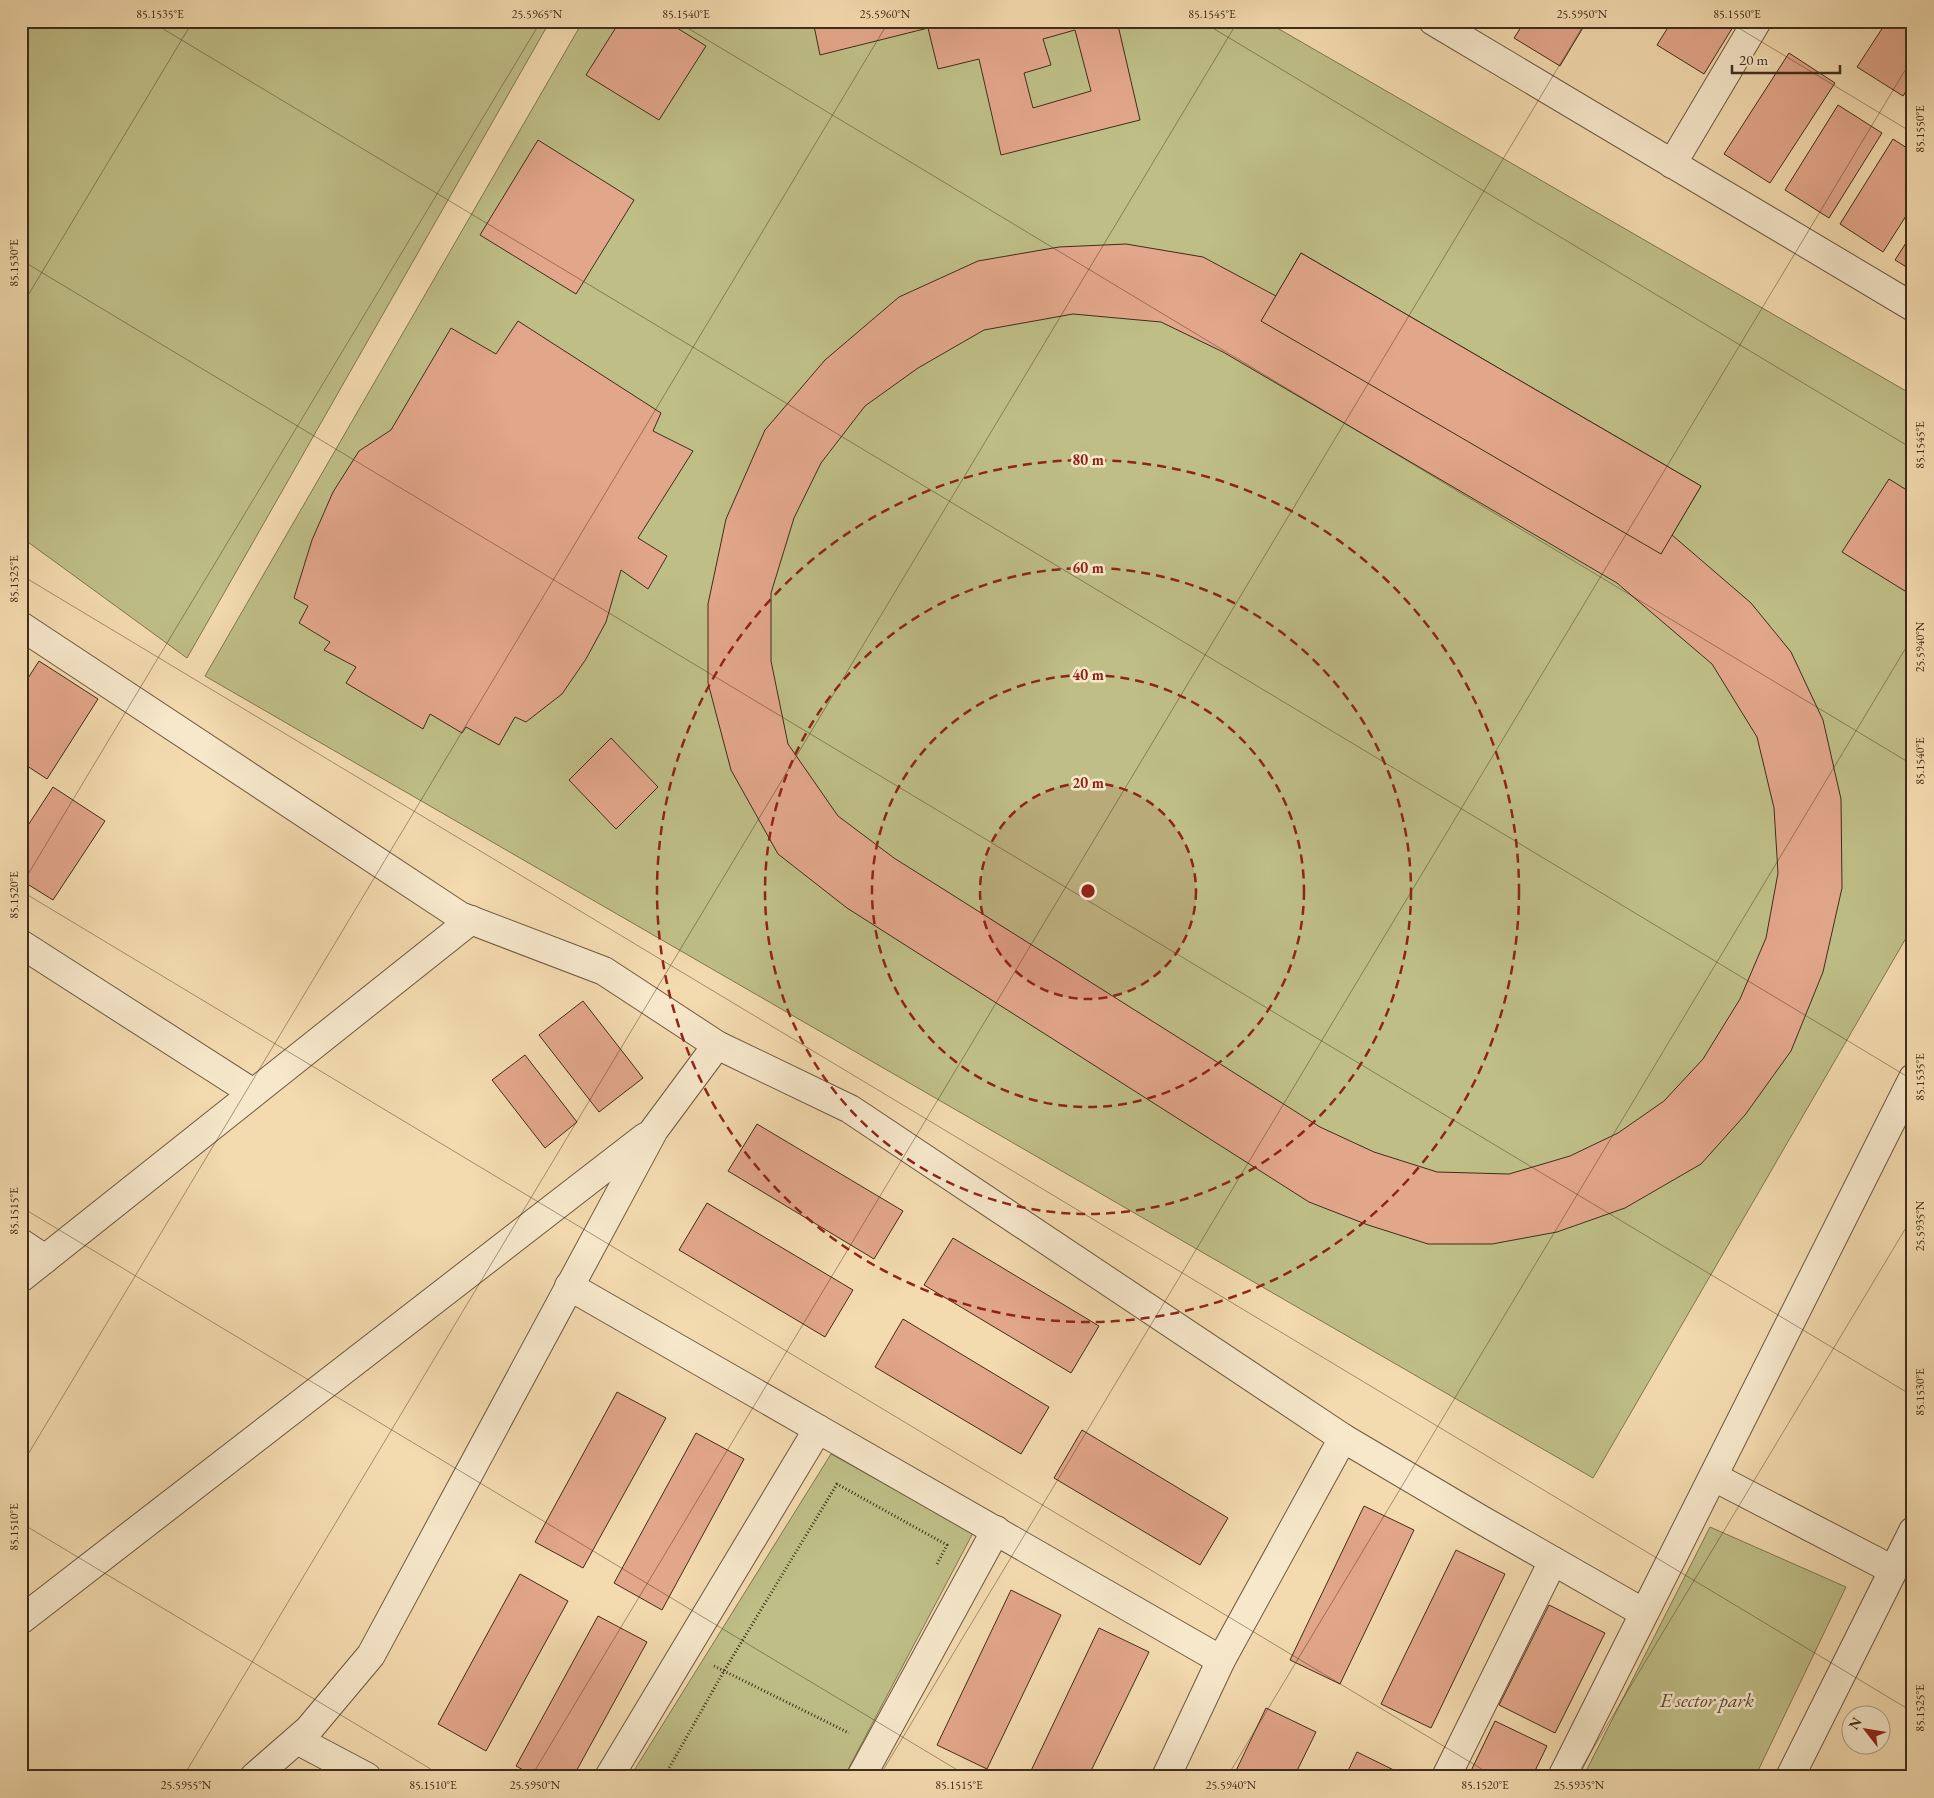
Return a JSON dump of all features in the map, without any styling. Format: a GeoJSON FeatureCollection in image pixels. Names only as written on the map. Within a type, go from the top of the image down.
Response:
{"type":"FeatureCollection","features":[{"type":"Feature","properties":{"kind":"street"},"geometry":{"type":"LineString","coordinates":[[1433,21],[1913,307]]}},
{"type":"Feature","properties":{"kind":"street"},"geometry":{"type":"LineString","coordinates":[[1672,164],[1757,21]]}},
{"type":"Feature","properties":{"kind":"street"},"geometry":{"type":"LineString","coordinates":[[21,626],[452,910],[471,920],[604,971],[717,1045],[850,1109],[1344,1438],[1404,1475],[1644,1613]]}},
{"type":"Feature","properties":{"kind":"street"},"geometry":{"type":"LineString","coordinates":[[21,1278],[471,920]]}},
{"type":"Feature","properties":{"kind":"street"},"geometry":{"type":"LineString","coordinates":[[21,944],[253,1094]]}},
{"type":"Feature","properties":{"kind":"street"},"geometry":{"type":"LineString","coordinates":[[254,1777],[309,1730],[371,1656],[654,1130],[717,1045]]}},
{"type":"Feature","properties":{"kind":"street"},"geometry":{"type":"LineString","coordinates":[[1562,1777],[1714,1478],[1913,1078]]}},
{"type":"Feature","properties":{"kind":"street"},"geometry":{"type":"LineString","coordinates":[[21,1620],[654,1130]]}},
{"type":"Feature","properties":{"kind":"street"},"geometry":{"type":"LineString","coordinates":[[21,1243],[45,1258]]}},
{"type":"Feature","properties":{"kind":"street"},"geometry":{"type":"LineString","coordinates":[[569,1286],[1221,1660]]}},
{"type":"Feature","properties":{"kind":"street"},"geometry":{"type":"LineString","coordinates":[[609,1777],[818,1429]]}},
{"type":"Feature","properties":{"kind":"street"},"geometry":{"type":"LineString","coordinates":[[1166,1777],[1221,1660],[1344,1438]]}},
{"type":"Feature","properties":{"kind":"street"},"geometry":{"type":"LineString","coordinates":[[1714,1478],[1893,1570]]}},
{"type":"Feature","properties":{"kind":"street"},"geometry":{"type":"LineString","coordinates":[[861,1777],[996,1530]]}},
{"type":"Feature","properties":{"kind":"street"},"geometry":{"type":"LineString","coordinates":[[1790,1777],[1913,1531]]}},
{"type":"Feature","properties":{"kind":"street"},"geometry":{"type":"LineString","coordinates":[[1446,1777],[1553,1561]]}},
{"type":"Feature","properties":{"kind":"street"},"geometry":{"type":"LineString","coordinates":[[297,1740],[367,1777]]}},
{"type":"Feature","properties":{"kind":"path"},"geometry":{"type":"LineString","coordinates":[[664,1777],[724,1670],[837,1484],[947,1545],[934,1571]]}},
{"type":"Feature","properties":{"kind":"path"},"geometry":{"type":"LineString","coordinates":[[684,1651],[876,1747]]}},
{"type":"Feature","properties":{"kind":"green space"},"geometry":{"type":"Polygon","coordinates":[[[21,21],[550,21],[187,658],[21,537],[21,21]]]}},
{"type":"Feature","properties":{"kind":"green space"},"geometry":{"type":"Polygon","coordinates":[[[583,21],[1265,21],[1913,395],[1913,926],[1593,1478],[205,676],[583,21]]]}},
{"type":"Feature","properties":{"kind":"green space"},"geometry":{"type":"Polygon","coordinates":[[[831,1454],[973,1533],[844,1777],[630,1777],[831,1454]]]}},
{"type":"Feature","properties":{"kind":"green space","name":"E sector park"},"geometry":{"type":"Polygon","coordinates":[[[1710,1527],[1846,1587],[1755,1777],[1583,1777],[1710,1527]]]}},
{"type":"Feature","properties":{"kind":"building"},"geometry":{"type":"Polygon","coordinates":[[[620,21],[666,21],[706,46],[659,120],[586,75],[620,21]]]}},
{"type":"Feature","properties":{"kind":"building"},"geometry":{"type":"Polygon","coordinates":[[[813,21],[1117,21],[1140,120],[1001,155],[979,59],[938,69],[928,28],[820,55],[813,21]],[[1075,30],[1043,39],[1051,65],[1024,73],[1033,108],[1091,91],[1075,30]]]}},
{"type":"Feature","properties":{"kind":"building"},"geometry":{"type":"Polygon","coordinates":[[[1525,21],[1587,21],[1560,66],[1514,38],[1525,21]]]}},
{"type":"Feature","properties":{"kind":"building"},"geometry":{"type":"Polygon","coordinates":[[[1672,21],[1736,22],[1704,74],[1657,45],[1672,21]]]}},
{"type":"Feature","properties":{"kind":"building"},"geometry":{"type":"Polygon","coordinates":[[[1887,21],[1913,21],[1913,81],[1903,96],[1857,67],[1887,21]]]}},
{"type":"Feature","properties":{"kind":"building"},"geometry":{"type":"Polygon","coordinates":[[[1789,53],[1835,83],[1770,183],[1724,154],[1789,53]]]}},
{"type":"Feature","properties":{"kind":"building"},"geometry":{"type":"Polygon","coordinates":[[[1838,105],[1882,133],[1829,218],[1785,190],[1838,105]]]}},
{"type":"Feature","properties":{"kind":"building"},"geometry":{"type":"Polygon","coordinates":[[[1893,139],[1913,152],[1913,205],[1883,252],[1840,224],[1893,139]]]}},
{"type":"Feature","properties":{"kind":"building"},"geometry":{"type":"Polygon","coordinates":[[[538,140],[634,200],[576,294],[480,235],[538,140]]]}},
{"type":"Feature","properties":{"kind":"building"},"geometry":{"type":"Polygon","coordinates":[[[1913,232],[1913,271],[1895,260],[1913,232]]]}},
{"type":"Feature","properties":{"kind":"building"},"geometry":{"type":"Polygon","coordinates":[[[1126,244],[1203,257],[1276,296],[1301,253],[1701,486],[1672,535],[1751,603],[1791,652],[1823,720],[1841,799],[1842,888],[1823,972],[1791,1051],[1745,1115],[1701,1164],[1625,1208],[1557,1232],[1492,1244],[1428,1244],[1368,1225],[1309,1202],[847,908],[778,854],[731,770],[708,683],[708,604],[726,519],[765,430],[825,360],[899,297],[978,261],[1059,247],[1126,244]],[[1073,314],[984,330],[918,368],[865,406],[821,463],[794,518],[771,593],[771,661],[788,744],[838,816],[894,858],[1320,1127],[1374,1152],[1437,1172],[1509,1174],[1570,1156],[1618,1133],[1664,1101],[1703,1059],[1740,999],[1766,938],[1778,873],[1774,808],[1757,737],[1712,664],[1617,583],[1223,352],[1161,322],[1073,314]]]}},
{"type":"Feature","properties":{"kind":"building"},"geometry":{"type":"Polygon","coordinates":[[[1301,253],[1701,486],[1661,554],[1261,321],[1301,253]]]}},
{"type":"Feature","properties":{"kind":"building"},"geometry":{"type":"Polygon","coordinates":[[[518,321],[661,413],[653,431],[693,451],[638,538],[667,556],[648,589],[621,570],[606,622],[586,659],[562,694],[526,722],[515,717],[499,745],[466,727],[462,733],[430,714],[423,729],[346,683],[356,667],[324,650],[330,642],[299,623],[308,606],[294,598],[312,540],[333,492],[359,451],[391,430],[451,328],[496,354],[518,321]]]}},
{"type":"Feature","properties":{"kind":"building"},"geometry":{"type":"Polygon","coordinates":[[[1889,479],[1913,494],[1913,596],[1842,552],[1889,479]]]}},
{"type":"Feature","properties":{"kind":"building"},"geometry":{"type":"Polygon","coordinates":[[[39,661],[98,699],[47,779],[21,762],[21,689],[39,661]]]}},
{"type":"Feature","properties":{"kind":"building"},"geometry":{"type":"Polygon","coordinates":[[[611,738],[658,787],[616,829],[569,780],[611,738]]]}},
{"type":"Feature","properties":{"kind":"building"},"geometry":{"type":"Polygon","coordinates":[[[53,787],[105,821],[53,900],[21,880],[21,836],[53,787]]]}},
{"type":"Feature","properties":{"kind":"building"},"geometry":{"type":"Polygon","coordinates":[[[583,1001],[643,1078],[599,1112],[539,1035],[583,1001]]]}},
{"type":"Feature","properties":{"kind":"building"},"geometry":{"type":"Polygon","coordinates":[[[525,1055],[577,1122],[545,1148],[492,1080],[525,1055]]]}},
{"type":"Feature","properties":{"kind":"building"},"geometry":{"type":"Polygon","coordinates":[[[757,1124],[903,1211],[874,1259],[728,1171],[757,1124]]]}},
{"type":"Feature","properties":{"kind":"building"},"geometry":{"type":"Polygon","coordinates":[[[707,1203],[853,1290],[825,1337],[679,1250],[707,1203]]]}},
{"type":"Feature","properties":{"kind":"building"},"geometry":{"type":"Polygon","coordinates":[[[953,1238],[1099,1326],[1071,1373],[924,1285],[953,1238]]]}},
{"type":"Feature","properties":{"kind":"building"},"geometry":{"type":"Polygon","coordinates":[[[903,1319],[1049,1407],[1021,1454],[875,1367],[903,1319]]]}},
{"type":"Feature","properties":{"kind":"building"},"geometry":{"type":"Polygon","coordinates":[[[617,1392],[666,1418],[583,1568],[535,1542],[617,1392]]]}},
{"type":"Feature","properties":{"kind":"building"},"geometry":{"type":"Polygon","coordinates":[[[1082,1430],[1228,1518],[1200,1565],[1054,1478],[1082,1430]]]}},
{"type":"Feature","properties":{"kind":"building"},"geometry":{"type":"Polygon","coordinates":[[[696,1433],[744,1459],[662,1610],[614,1583],[696,1433]]]}},
{"type":"Feature","properties":{"kind":"building"},"geometry":{"type":"Polygon","coordinates":[[[1364,1506],[1414,1530],[1340,1684],[1290,1660],[1364,1506]]]}},
{"type":"Feature","properties":{"kind":"building"},"geometry":{"type":"Polygon","coordinates":[[[1456,1550],[1505,1574],[1431,1728],[1381,1704],[1456,1550]]]}},
{"type":"Feature","properties":{"kind":"building"},"geometry":{"type":"Polygon","coordinates":[[[520,1574],[568,1601],[486,1751],[438,1724],[520,1574]]]}},
{"type":"Feature","properties":{"kind":"building"},"geometry":{"type":"Polygon","coordinates":[[[1011,1590],[1061,1615],[987,1769],[937,1745],[1011,1590]]]}},
{"type":"Feature","properties":{"kind":"building"},"geometry":{"type":"Polygon","coordinates":[[[1549,1605],[1605,1633],[1555,1733],[1499,1705],[1549,1605]]]}},
{"type":"Feature","properties":{"kind":"building"},"geometry":{"type":"Polygon","coordinates":[[[598,1616],[647,1642],[573,1777],[536,1777],[516,1766],[598,1616]]]}},
{"type":"Feature","properties":{"kind":"building"},"geometry":{"type":"Polygon","coordinates":[[[1099,1628],[1149,1652],[1088,1777],[1028,1777],[1099,1628]]]}},
{"type":"Feature","properties":{"kind":"building"},"geometry":{"type":"Polygon","coordinates":[[[1266,1708],[1316,1732],[1294,1777],[1233,1777],[1266,1708]]]}},
{"type":"Feature","properties":{"kind":"building"},"geometry":{"type":"Polygon","coordinates":[[[1495,1721],[1547,1746],[1532,1777],[1468,1777],[1495,1721]]]}},
{"type":"Feature","properties":{"kind":"building"},"geometry":{"type":"Polygon","coordinates":[[[1357,1752],[1406,1776],[1345,1777],[1357,1752]]]}}]}
